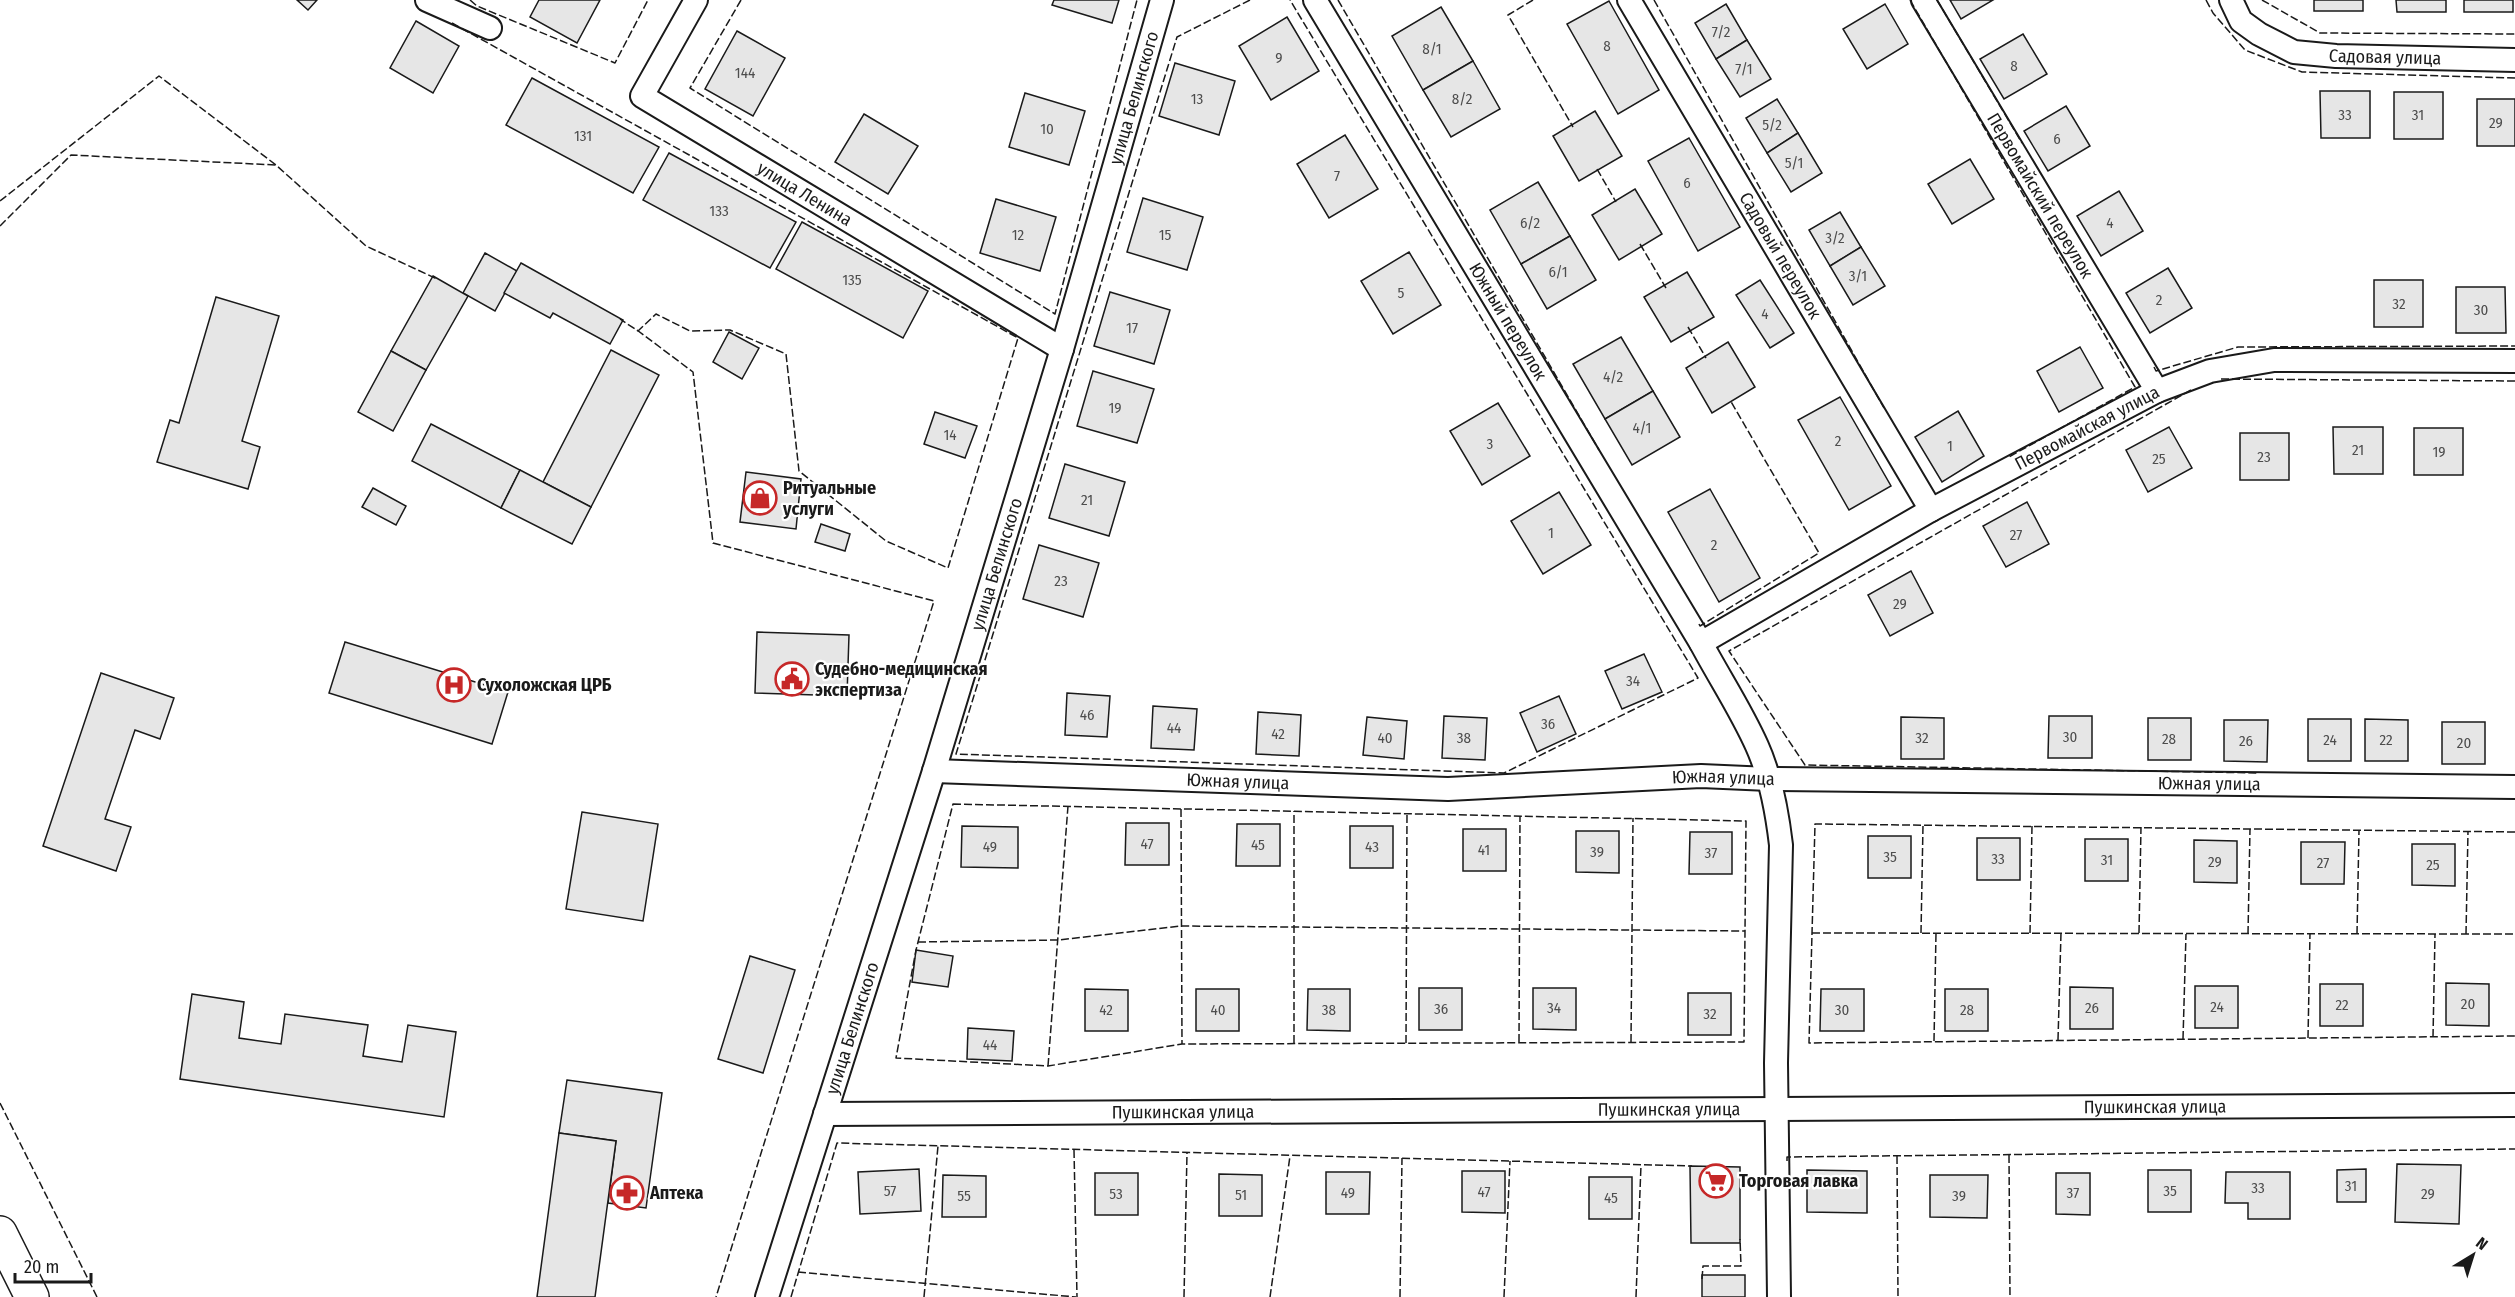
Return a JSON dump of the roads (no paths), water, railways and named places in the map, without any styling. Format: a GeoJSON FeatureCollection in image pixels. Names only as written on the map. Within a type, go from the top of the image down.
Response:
{"type":"FeatureCollection","features":[{"type":"Feature","properties":{"kind":"main road"},"geometry":{"type":"LineString","coordinates":[[0,1233],[32,1297]]}},
{"type":"Feature","properties":{"kind":"street"},"geometry":{"type":"LineString","coordinates":[[427,0],[490,28]]}},
{"type":"Feature","properties":{"kind":"street","name":"улица Ленина"},"geometry":{"type":"LineString","coordinates":[[696,0],[642,96],[1062,349]]}},
{"type":"Feature","properties":{"kind":"street","name":"улица Белинского"},"geometry":{"type":"LineString","coordinates":[[767,1297],[934,771],[1062,349],[1162,0]]}},
{"type":"Feature","properties":{"kind":"street","name":"Южный переулок"},"geometry":{"type":"LineString","coordinates":[[1315,0],[1701,643],[1757,745],[1769,779],[1778,816],[1781,845],[1776,1111],[1779,1297]]}},
{"type":"Feature","properties":{"kind":"street","name":"Садовый переулок"},"geometry":{"type":"LineString","coordinates":[[1629,0],[1931,510]]}},
{"type":"Feature","properties":{"kind":"street","name":"Первомайский переулок"},"geometry":{"type":"LineString","coordinates":[[1923,0],[2157,391]]}},
{"type":"Feature","properties":{"kind":"street","name":"Садовая улица"},"geometry":{"type":"LineString","coordinates":[[2232,0],[2241,21],[2259,34],[2294,52],[2336,56],[2515,60]]}},
{"type":"Feature","properties":{"kind":"street","name":"Первомайская улица"},"geometry":{"type":"LineString","coordinates":[[1701,643],[1931,510],[2157,391],[2210,371],[2274,360],[2515,361]]}},
{"type":"Feature","properties":{"kind":"street","name":"Южная улица"},"geometry":{"type":"LineString","coordinates":[[934,771],[1448,789],[1701,776],[1769,779],[2515,787]]}},
{"type":"Feature","properties":{"kind":"street","name":"Пушкинская улица"},"geometry":{"type":"LineString","coordinates":[[825,1114],[2515,1106]]}},
{"type":"Feature","properties":{"kind":"place","name":"Ритуальные услуги"},"geometry":{"type":"Point","coordinates":[760,498]}},
{"type":"Feature","properties":{"kind":"place","name":"Судебно-медицинская экспертиза"},"geometry":{"type":"Point","coordinates":[792,679]}},
{"type":"Feature","properties":{"kind":"place","name":"Сухоложская ЦРБ"},"geometry":{"type":"Point","coordinates":[454,685]}},
{"type":"Feature","properties":{"kind":"place","name":"Торговая лавка"},"geometry":{"type":"Point","coordinates":[1716,1181]}},
{"type":"Feature","properties":{"kind":"place","name":"Аптека"},"geometry":{"type":"Point","coordinates":[627,1193]}}]}
